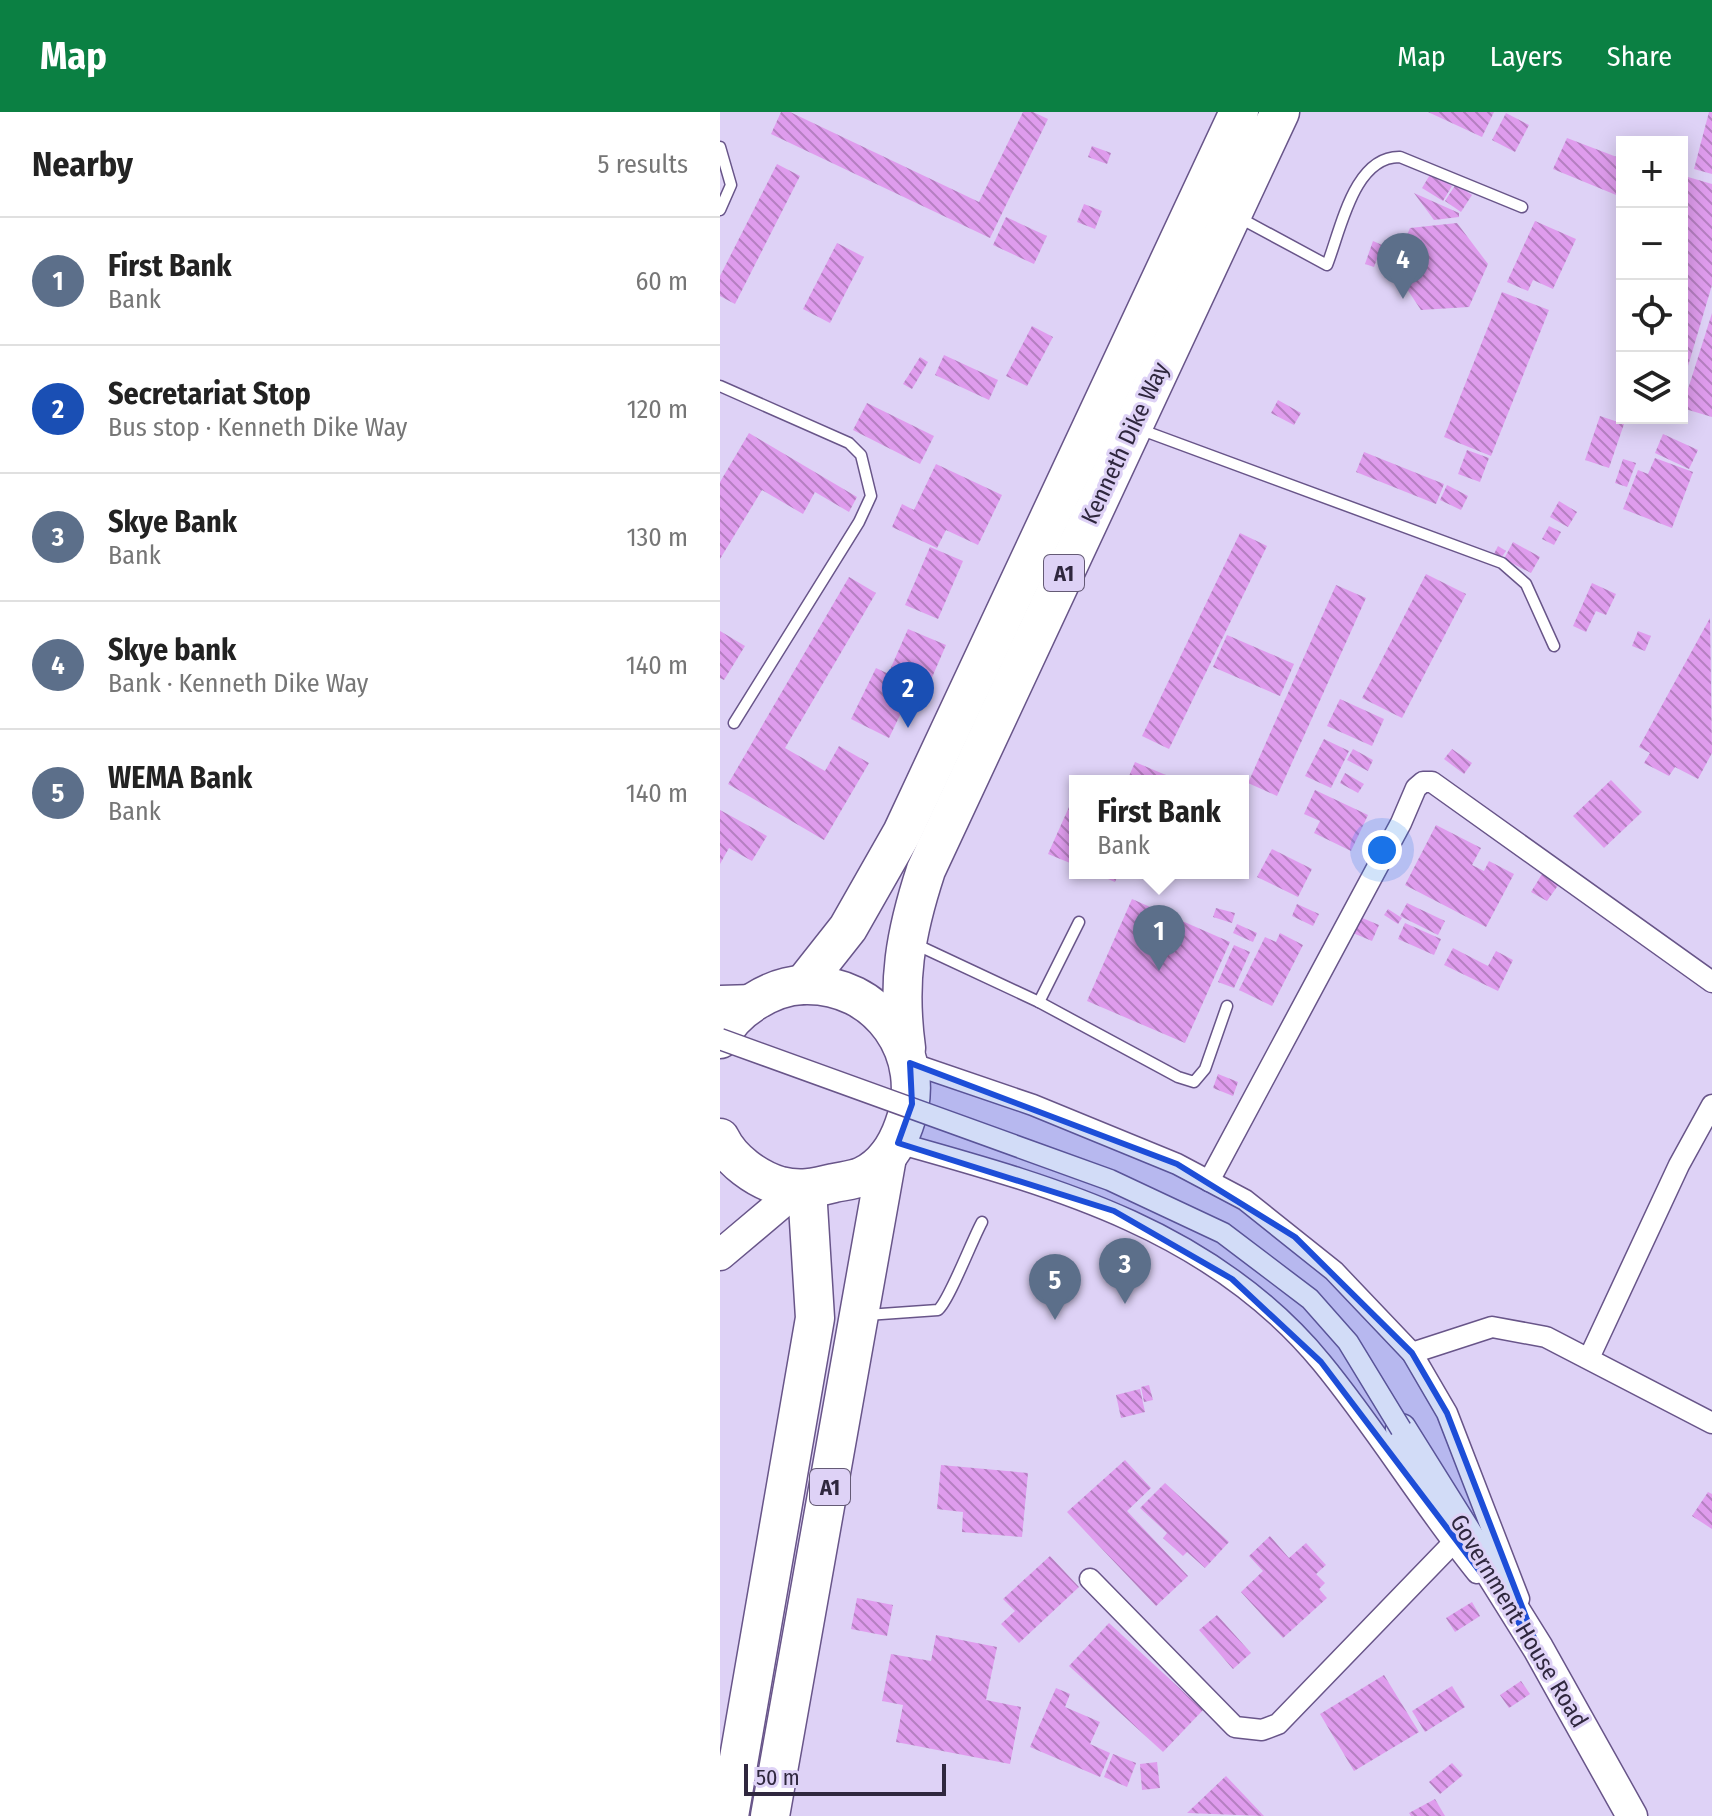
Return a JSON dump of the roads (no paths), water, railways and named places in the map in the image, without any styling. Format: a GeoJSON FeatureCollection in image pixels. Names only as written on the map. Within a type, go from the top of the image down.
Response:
{"type":"FeatureCollection","features":[{"type":"Feature","properties":{"kind":"highway","name":"Kenneth Dike Way"},"geometry":{"type":"LineString","coordinates":[[794,987],[848,928],[902,833],[1239,112]]}},
{"type":"Feature","properties":{"kind":"highway","name":"Kenneth Dike Way"},"geometry":{"type":"LineString","coordinates":[[892,1150],[912,1104],[901,1011],[906,940],[926,870],[1280,112]]}},
{"type":"Feature","properties":{"kind":"highway"},"geometry":{"type":"LineString","coordinates":[[720,1039],[750,1004],[794,987],[835,988],[865,1001],[889,1021],[908,1055]]}},
{"type":"Feature","properties":{"kind":"highway"},"geometry":{"type":"LineString","coordinates":[[720,1138],[742,1166],[767,1182],[802,1190],[863,1176],[892,1150]]}},
{"type":"Feature","properties":{"kind":"highway","name":"A1"},"geometry":{"type":"LineString","coordinates":[[770,1816],[892,1150]]}},
{"type":"Feature","properties":{"kind":"highway","name":"A1"},"geometry":{"type":"LineString","coordinates":[[729,1816],[815,1318],[802,1190]]}},
{"type":"Feature","properties":{"kind":"street"},"geometry":{"type":"LineString","coordinates":[[1209,1181],[1401,823],[1416,788],[1423,782],[1432,782],[1712,982]]}},
{"type":"Feature","properties":{"kind":"street"},"geometry":{"type":"LineString","coordinates":[[720,996],[753,995],[794,987]]}},
{"type":"Feature","properties":{"kind":"street"},"geometry":{"type":"LineString","coordinates":[[720,1039],[1110,1180],[1223,1233],[1268,1264],[1329,1320],[1348,1342],[1401,1429]]}},
{"type":"Feature","properties":{"kind":"street"},"geometry":{"type":"LineString","coordinates":[[908,1055],[1177,1164],[1245,1200],[1295,1237],[1380,1316],[1412,1353],[1447,1413],[1538,1648]]}},
{"type":"Feature","properties":{"kind":"street"},"geometry":{"type":"LineString","coordinates":[[1589,1358],[1679,1165],[1712,1105]]}},
{"type":"Feature","properties":{"kind":"street"},"geometry":{"type":"LineString","coordinates":[[892,1150],[1024,1179],[1114,1211],[1189,1249],[1232,1279],[1281,1319],[1321,1362],[1453,1543],[1538,1648]]}},
{"type":"Feature","properties":{"kind":"street"},"geometry":{"type":"LineString","coordinates":[[720,1255],[802,1190]]}},
{"type":"Feature","properties":{"kind":"street"},"geometry":{"type":"LineString","coordinates":[[1412,1353],[1492,1327],[1546,1337],[1712,1423]]}},
{"type":"Feature","properties":{"kind":"street","name":"Government House Road"},"geometry":{"type":"LineString","coordinates":[[1401,1429],[1538,1648],[1632,1816]]}},
{"type":"Feature","properties":{"kind":"street"},"geometry":{"type":"LineString","coordinates":[[1090,1579],[1235,1727],[1262,1730],[1278,1724],[1453,1543]]}},
{"type":"Feature","properties":{"kind":"lane"},"geometry":{"type":"LineString","coordinates":[[720,147],[731,185],[720,210]]}},
{"type":"Feature","properties":{"kind":"lane"},"geometry":{"type":"LineString","coordinates":[[1233,214],[1327,265],[1362,175],[1387,157],[1400,157],[1522,207]]}},
{"type":"Feature","properties":{"kind":"lane"},"geometry":{"type":"LineString","coordinates":[[720,386],[849,443],[861,455],[871,496],[859,522],[734,723]]}},
{"type":"Feature","properties":{"kind":"lane"},"geometry":{"type":"LineString","coordinates":[[1133,427],[1502,563],[1526,584],[1554,646]]}},
{"type":"Feature","properties":{"kind":"lane"},"geometry":{"type":"LineString","coordinates":[[1039,1002],[1079,922]]}},
{"type":"Feature","properties":{"kind":"lane"},"geometry":{"type":"LineString","coordinates":[[906,940],[1039,1002],[1194,1082],[1205,1069],[1227,1006]]}},
{"type":"Feature","properties":{"kind":"lane"},"geometry":{"type":"LineString","coordinates":[[861,1315],[938,1310],[945,1304],[962,1259],[982,1222]]}},
{"type":"Feature","properties":{"kind":"place","name":"Skye bank"},"geometry":{"type":"Point","coordinates":[1403,299]}},
{"type":"Feature","properties":{"kind":"place","name":"Secretariat Stop"},"geometry":{"type":"Point","coordinates":[908,728]}},
{"type":"Feature","properties":{"kind":"place","name":"First Bank"},"geometry":{"type":"Point","coordinates":[1159,971]}},
{"type":"Feature","properties":{"kind":"place","name":"Skye Bank"},"geometry":{"type":"Point","coordinates":[1125,1304]}},
{"type":"Feature","properties":{"kind":"place","name":"WEMA Bank"},"geometry":{"type":"Point","coordinates":[1055,1320]}}]}
